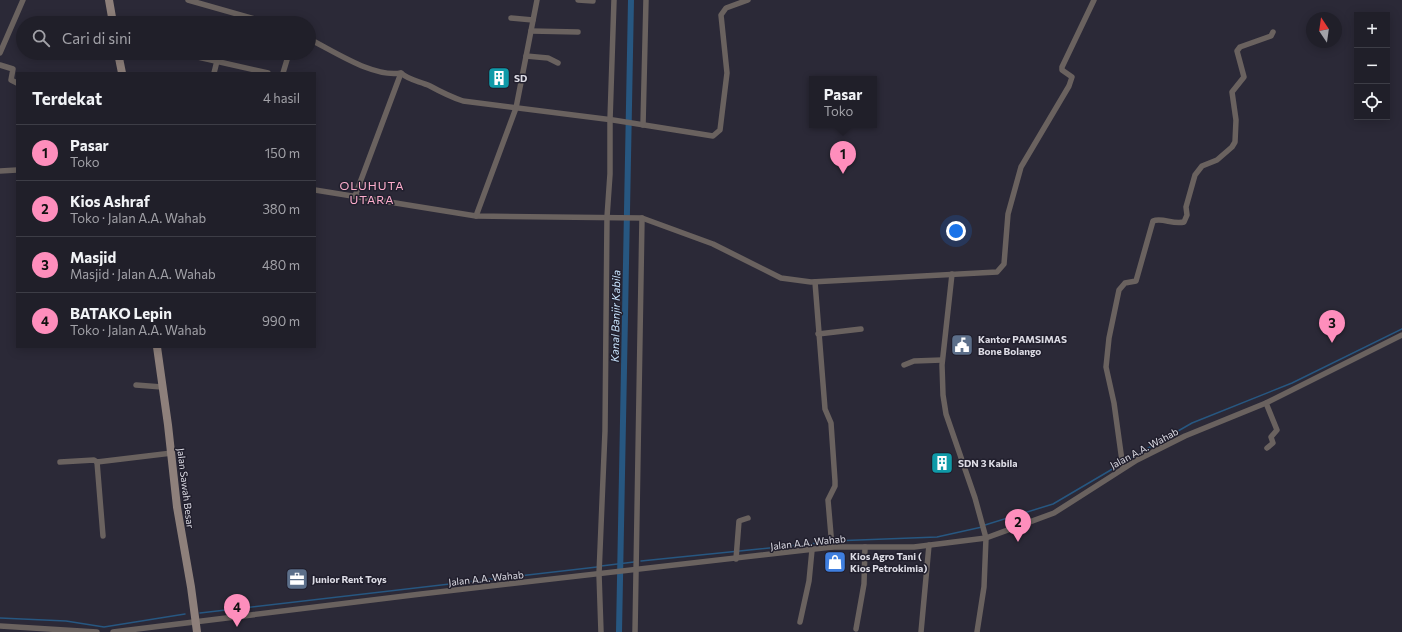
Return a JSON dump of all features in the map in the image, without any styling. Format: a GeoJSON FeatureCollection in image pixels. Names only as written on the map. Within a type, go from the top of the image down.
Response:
{"type":"FeatureCollection","features":[{"type":"Feature","properties":{"kind":"main road"},"geometry":{"type":"LineString","coordinates":[[109,0],[112,16]]}},
{"type":"Feature","properties":{"kind":"main road"},"geometry":{"type":"LineString","coordinates":[[119,60],[122,72]]}},
{"type":"Feature","properties":{"kind":"main road","name":"Jalan Sawah Besar"},"geometry":{"type":"LineString","coordinates":[[157,348],[172,453],[177,506],[192,587],[197,632]]}},
{"type":"Feature","properties":{"kind":"street"},"geometry":{"type":"LineString","coordinates":[[0,52],[23,0]]}},
{"type":"Feature","properties":{"kind":"street"},"geometry":{"type":"LineString","coordinates":[[188,0],[244,16]]}},
{"type":"Feature","properties":{"kind":"street"},"geometry":{"type":"LineString","coordinates":[[476,216],[516,108],[537,0]]}},
{"type":"Feature","properties":{"kind":"street"},"geometry":{"type":"LineString","coordinates":[[578,0],[593,1]]}},
{"type":"Feature","properties":{"kind":"street"},"geometry":{"type":"LineString","coordinates":[[601,632],[614,0]]}},
{"type":"Feature","properties":{"kind":"street"},"geometry":{"type":"LineString","coordinates":[[644,124],[646,0]]}},
{"type":"Feature","properties":{"kind":"street"},"geometry":{"type":"LineString","coordinates":[[401,73],[408,79],[419,82],[454,98],[516,108],[644,124],[713,136],[720,130],[727,74],[721,15],[726,8],[748,0]]}},
{"type":"Feature","properties":{"kind":"street"},"geometry":{"type":"LineString","coordinates":[[316,190],[476,216],[640,218],[713,244],[781,278],[815,282],[997,272],[1004,264],[1008,214],[1021,167],[1069,86],[1072,77],[1062,70],[1062,67],[1094,0]]}},
{"type":"Feature","properties":{"kind":"street"},"geometry":{"type":"LineString","coordinates":[[511,18],[533,20]]}},
{"type":"Feature","properties":{"kind":"street"},"geometry":{"type":"LineString","coordinates":[[531,31],[578,32]]}},
{"type":"Feature","properties":{"kind":"street"},"geometry":{"type":"LineString","coordinates":[[1122,465],[1114,403],[1106,366],[1108,338],[1119,290],[1125,283],[1136,281],[1152,221],[1157,220],[1176,223],[1184,222],[1187,216],[1186,207],[1195,175],[1202,166],[1217,160],[1236,142],[1236,120],[1232,92],[1244,77],[1244,72],[1237,51],[1245,44],[1271,36],[1273,32]]}},
{"type":"Feature","properties":{"kind":"street"},"geometry":{"type":"LineString","coordinates":[[316,43],[356,63],[391,75],[401,73]]}},
{"type":"Feature","properties":{"kind":"street"},"geometry":{"type":"LineString","coordinates":[[526,56],[548,58],[558,63]]}},
{"type":"Feature","properties":{"kind":"street"},"geometry":{"type":"LineString","coordinates":[[212,60],[264,72]]}},
{"type":"Feature","properties":{"kind":"street"},"geometry":{"type":"LineString","coordinates":[[283,72],[288,60]]}},
{"type":"Feature","properties":{"kind":"street"},"geometry":{"type":"LineString","coordinates":[[214,72],[217,61]]}},
{"type":"Feature","properties":{"kind":"street"},"geometry":{"type":"LineString","coordinates":[[0,65],[13,69],[11,80],[16,82]]}},
{"type":"Feature","properties":{"kind":"street"},"geometry":{"type":"LineString","coordinates":[[355,196],[401,73]]}},
{"type":"Feature","properties":{"kind":"street"},"geometry":{"type":"LineString","coordinates":[[0,171],[16,170]]}},
{"type":"Feature","properties":{"kind":"street"},"geometry":{"type":"LineString","coordinates":[[635,632],[640,218]]}},
{"type":"Feature","properties":{"kind":"street"},"geometry":{"type":"LineString","coordinates":[[952,274],[942,360],[946,414],[983,522],[985,535],[984,587],[977,632]]}},
{"type":"Feature","properties":{"kind":"street"},"geometry":{"type":"LineString","coordinates":[[815,282],[825,409],[831,423],[835,481],[835,486],[828,500],[832,544]]}},
{"type":"Feature","properties":{"kind":"street"},"geometry":{"type":"LineString","coordinates":[[818,334],[861,329]]}},
{"type":"Feature","properties":{"kind":"street","name":"Jalan A.A. Wahab"},"geometry":{"type":"LineString","coordinates":[[113,632],[196,621],[636,571],[737,554],[812,550],[832,544],[865,547],[929,545],[985,535],[1054,513],[1082,496],[1122,465],[1185,436],[1266,403],[1402,335]]}},
{"type":"Feature","properties":{"kind":"street"},"geometry":{"type":"LineString","coordinates":[[904,365],[914,361],[942,360]]}},
{"type":"Feature","properties":{"kind":"street"},"geometry":{"type":"LineString","coordinates":[[136,385],[162,387]]}},
{"type":"Feature","properties":{"kind":"street"},"geometry":{"type":"LineString","coordinates":[[1266,403],[1277,430],[1271,437],[1273,443],[1267,448]]}},
{"type":"Feature","properties":{"kind":"street"},"geometry":{"type":"LineString","coordinates":[[60,462],[94,460],[97,462],[172,453]]}},
{"type":"Feature","properties":{"kind":"street"},"geometry":{"type":"LineString","coordinates":[[97,462],[103,536]]}},
{"type":"Feature","properties":{"kind":"street"},"geometry":{"type":"LineString","coordinates":[[737,554],[739,521],[748,518]]}},
{"type":"Feature","properties":{"kind":"street"},"geometry":{"type":"LineString","coordinates":[[921,632],[929,545]]}},
{"type":"Feature","properties":{"kind":"street"},"geometry":{"type":"LineString","coordinates":[[856,629],[864,584],[865,547]]}},
{"type":"Feature","properties":{"kind":"street"},"geometry":{"type":"LineString","coordinates":[[800,622],[809,581],[812,550]]}},
{"type":"Feature","properties":{"kind":"street"},"geometry":{"type":"LineString","coordinates":[[0,626],[97,632]]}},
{"type":"Feature","properties":{"kind":"waterway","name":"Kanal Banjir Kabila"},"geometry":{"type":"LineString","coordinates":[[619,632],[631,0]]}},
{"type":"Feature","properties":{"kind":"waterway"},"geometry":{"type":"LineString","coordinates":[[1124,462],[1192,423],[1292,383],[1402,329]]}},
{"type":"Feature","properties":{"kind":"waterway"},"geometry":{"type":"LineString","coordinates":[[985,525],[1053,504],[1121,464]]}},
{"type":"Feature","properties":{"kind":"waterway"},"geometry":{"type":"LineString","coordinates":[[833,541],[937,537],[982,527]]}},
{"type":"Feature","properties":{"kind":"waterway"},"geometry":{"type":"LineString","coordinates":[[641,561],[829,542]]}},
{"type":"Feature","properties":{"kind":"waterway","name":"Kanal Banjir Kabila"},"geometry":{"type":"LineString","coordinates":[[601,566],[634,562]]}},
{"type":"Feature","properties":{"kind":"waterway"},"geometry":{"type":"LineString","coordinates":[[200,613],[597,567]]}},
{"type":"Feature","properties":{"kind":"waterway"},"geometry":{"type":"LineString","coordinates":[[0,618],[66,621],[104,627],[185,614]]}},
{"type":"Feature","properties":{"kind":"place","name":"SD"},"geometry":{"type":"Point","coordinates":[499,78]}},
{"type":"Feature","properties":{"kind":"place","name":"Pasar"},"geometry":{"type":"Point","coordinates":[843,174]}},
{"type":"Feature","properties":{"kind":"place","name":"Masjid"},"geometry":{"type":"Point","coordinates":[1332,343]}},
{"type":"Feature","properties":{"kind":"place","name":"Kantor PAMSIMAS Bone Bolango"},"geometry":{"type":"Point","coordinates":[962,345]}},
{"type":"Feature","properties":{"kind":"place","name":"SDN 3 Kabila"},"geometry":{"type":"Point","coordinates":[942,463]}},
{"type":"Feature","properties":{"kind":"place","name":"Kios Ashraf"},"geometry":{"type":"Point","coordinates":[1018,542]}},
{"type":"Feature","properties":{"kind":"place","name":"Kios Agro Tani ( Kios Petrokimia)"},"geometry":{"type":"Point","coordinates":[835,562]}},
{"type":"Feature","properties":{"kind":"place","name":"Junior Rent Toys"},"geometry":{"type":"Point","coordinates":[297,579]}},
{"type":"Feature","properties":{"kind":"place","name":"BATAKO Lepin"},"geometry":{"type":"Point","coordinates":[237,627]}},
{"type":"Feature","properties":{"kind":"district","name":"OLUHUTA UTARA"},"geometry":{"type":"Point","coordinates":[372,192]}}]}
